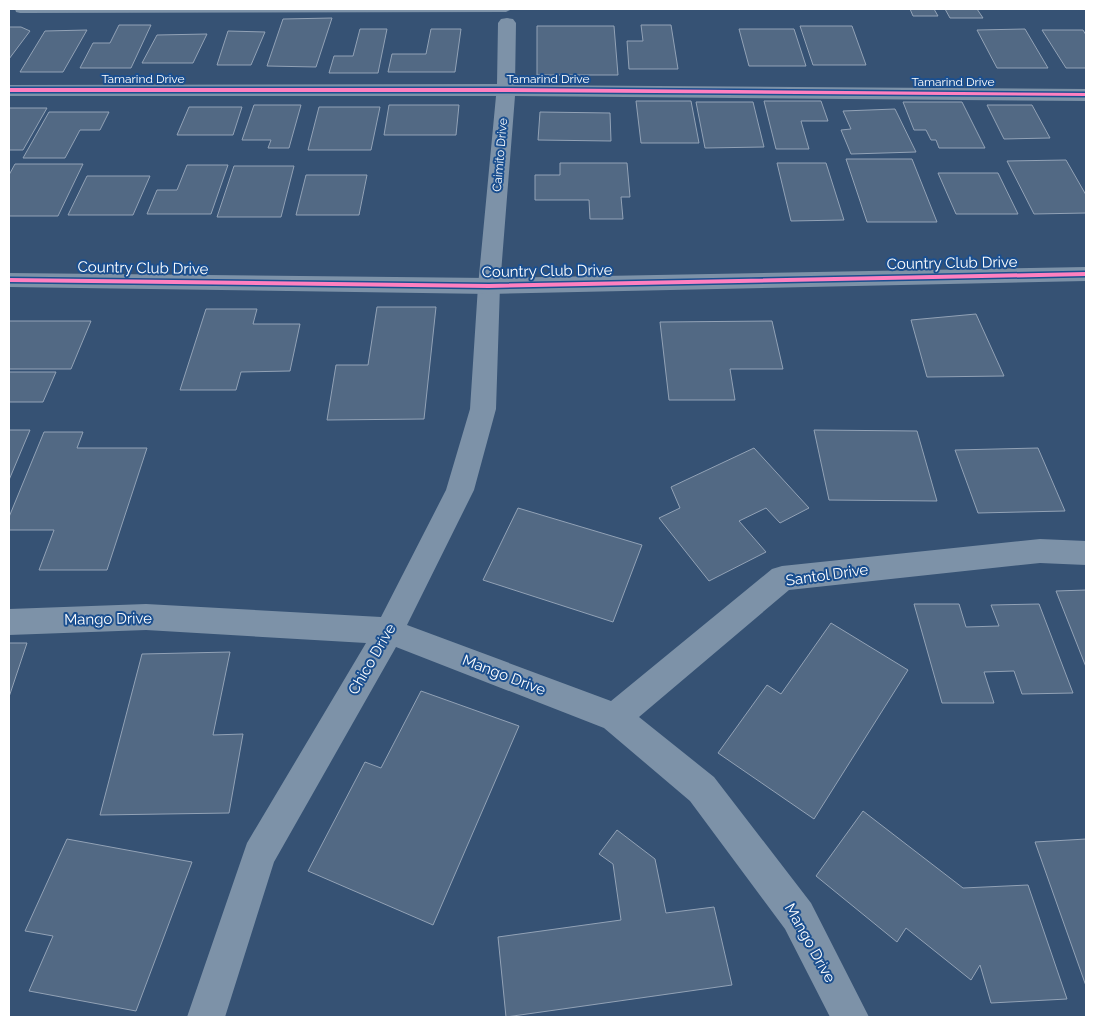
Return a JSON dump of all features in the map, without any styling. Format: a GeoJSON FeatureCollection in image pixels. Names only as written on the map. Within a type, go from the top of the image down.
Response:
{"type":"FeatureCollection","features":[{"type":"Feature","properties":{"kind":"street","name":"Caimito Drive"},"geometry":{"type":"LineString","coordinates":[[489,286],[506,90],[507,14]]}},
{"type":"Feature","properties":{"kind":"street","name":"Tamarind Drive"},"geometry":{"type":"LineString","coordinates":[[9,90],[506,90],[1086,95]]}},
{"type":"Feature","properties":{"kind":"street","name":"Country Club Drive"},"geometry":{"type":"LineString","coordinates":[[9,280],[489,286],[1086,274]]}},
{"type":"Feature","properties":{"kind":"street","name":"Chico Drive"},"geometry":{"type":"LineString","coordinates":[[206,1017],[259,855],[389,631],[460,490],[483,409],[489,286]]}},
{"type":"Feature","properties":{"kind":"street","name":"Santol Drive"},"geometry":{"type":"LineString","coordinates":[[615,717],[782,578],[1040,551],[1086,552]]}},
{"type":"Feature","properties":{"kind":"street","name":"Mango Drive"},"geometry":{"type":"LineString","coordinates":[[9,622],[146,617],[389,631],[615,717],[702,789],[798,916],[850,1017]]}},
{"type":"Feature","properties":{"kind":"lane"},"geometry":{"type":"LineString","coordinates":[[20,10],[237,9],[507,14]]}},
{"type":"Feature","properties":{"kind":"building"},"geometry":{"type":"Polygon","coordinates":[[[910,9],[934,9],[938,16],[913,16],[910,9]]]}},
{"type":"Feature","properties":{"kind":"building"},"geometry":{"type":"Polygon","coordinates":[[[945,9],[977,9],[983,18],[950,18],[945,9]]]}},
{"type":"Feature","properties":{"kind":"building"},"geometry":{"type":"Polygon","coordinates":[[[332,18],[316,67],[267,66],[283,19],[332,18]]]}},
{"type":"Feature","properties":{"kind":"building"},"geometry":{"type":"Polygon","coordinates":[[[119,25],[151,25],[131,68],[80,68],[93,43],[110,43],[119,25]]]}},
{"type":"Feature","properties":{"kind":"building"},"geometry":{"type":"Polygon","coordinates":[[[641,25],[671,25],[678,69],[629,69],[627,41],[643,41],[641,25]]]}},
{"type":"Feature","properties":{"kind":"building"},"geometry":{"type":"Polygon","coordinates":[[[537,26],[614,26],[618,75],[537,75],[537,26]]]}},
{"type":"Feature","properties":{"kind":"building"},"geometry":{"type":"Polygon","coordinates":[[[800,26],[852,26],[866,65],[813,65],[800,26]]]}},
{"type":"Feature","properties":{"kind":"building"},"geometry":{"type":"Polygon","coordinates":[[[9,27],[21,27],[30,31],[9,59],[9,27]]]}},
{"type":"Feature","properties":{"kind":"building"},"geometry":{"type":"Polygon","coordinates":[[[360,29],[387,29],[378,73],[329,73],[334,56],[353,56],[360,29]]]}},
{"type":"Feature","properties":{"kind":"building"},"geometry":{"type":"Polygon","coordinates":[[[431,29],[461,29],[455,72],[388,72],[392,54],[426,54],[431,29]]]}},
{"type":"Feature","properties":{"kind":"building"},"geometry":{"type":"Polygon","coordinates":[[[739,29],[794,29],[806,66],[749,66],[739,29]]]}},
{"type":"Feature","properties":{"kind":"building"},"geometry":{"type":"Polygon","coordinates":[[[1025,29],[1048,68],[997,68],[977,30],[1025,29]]]}},
{"type":"Feature","properties":{"kind":"building"},"geometry":{"type":"Polygon","coordinates":[[[87,30],[63,72],[20,72],[45,31],[87,30]]]}},
{"type":"Feature","properties":{"kind":"building"},"geometry":{"type":"Polygon","coordinates":[[[1042,30],[1083,30],[1086,35],[1086,68],[1066,68],[1042,30]]]}},
{"type":"Feature","properties":{"kind":"building"},"geometry":{"type":"Polygon","coordinates":[[[228,31],[265,32],[251,65],[217,65],[228,31]]]}},
{"type":"Feature","properties":{"kind":"building"},"geometry":{"type":"Polygon","coordinates":[[[207,34],[193,63],[142,63],[157,35],[207,34]]]}},
{"type":"Feature","properties":{"kind":"building"},"geometry":{"type":"Polygon","coordinates":[[[636,101],[691,101],[699,143],[641,143],[636,101]]]}},
{"type":"Feature","properties":{"kind":"building"},"geometry":{"type":"Polygon","coordinates":[[[764,101],[821,101],[828,121],[801,121],[809,149],[776,149],[764,101]]]}},
{"type":"Feature","properties":{"kind":"building"},"geometry":{"type":"Polygon","coordinates":[[[696,102],[753,102],[764,147],[705,148],[696,102]]]}},
{"type":"Feature","properties":{"kind":"building"},"geometry":{"type":"Polygon","coordinates":[[[903,102],[962,102],[985,148],[939,148],[936,140],[931,140],[926,130],[914,130],[903,102]]]}},
{"type":"Feature","properties":{"kind":"building"},"geometry":{"type":"Polygon","coordinates":[[[254,105],[301,105],[289,148],[268,148],[271,140],[242,140],[254,105]]]}},
{"type":"Feature","properties":{"kind":"building"},"geometry":{"type":"Polygon","coordinates":[[[389,105],[459,105],[456,135],[384,135],[389,105]]]}},
{"type":"Feature","properties":{"kind":"building"},"geometry":{"type":"Polygon","coordinates":[[[987,105],[1032,105],[1050,138],[1004,139],[987,105]]]}},
{"type":"Feature","properties":{"kind":"building"},"geometry":{"type":"Polygon","coordinates":[[[189,107],[242,107],[233,135],[177,135],[189,107]]]}},
{"type":"Feature","properties":{"kind":"building"},"geometry":{"type":"Polygon","coordinates":[[[319,107],[380,107],[371,150],[308,150],[319,107]]]}},
{"type":"Feature","properties":{"kind":"building"},"geometry":{"type":"Polygon","coordinates":[[[9,108],[47,108],[23,150],[9,150],[9,108]]]}},
{"type":"Feature","properties":{"kind":"building"},"geometry":{"type":"Polygon","coordinates":[[[895,109],[916,152],[851,154],[841,130],[851,129],[843,111],[895,109]]]}},
{"type":"Feature","properties":{"kind":"building"},"geometry":{"type":"Polygon","coordinates":[[[49,112],[109,112],[100,130],[80,130],[65,158],[23,158],[49,112]]]}},
{"type":"Feature","properties":{"kind":"building"},"geometry":{"type":"Polygon","coordinates":[[[540,112],[610,113],[611,141],[538,140],[540,112]]]}},
{"type":"Feature","properties":{"kind":"building"},"geometry":{"type":"Polygon","coordinates":[[[846,159],[912,159],[937,222],[867,222],[846,159]]]}},
{"type":"Feature","properties":{"kind":"building"},"geometry":{"type":"Polygon","coordinates":[[[1066,160],[1086,195],[1086,213],[1034,214],[1007,161],[1066,160]]]}},
{"type":"Feature","properties":{"kind":"building"},"geometry":{"type":"Polygon","coordinates":[[[560,163],[627,163],[630,197],[621,197],[623,219],[590,219],[589,200],[535,200],[535,175],[560,175],[560,163]]]}},
{"type":"Feature","properties":{"kind":"building"},"geometry":{"type":"Polygon","coordinates":[[[777,163],[826,163],[844,220],[791,221],[777,163]]]}},
{"type":"Feature","properties":{"kind":"building"},"geometry":{"type":"Polygon","coordinates":[[[15,164],[83,164],[58,216],[9,216],[9,175],[15,164]]]}},
{"type":"Feature","properties":{"kind":"building"},"geometry":{"type":"Polygon","coordinates":[[[187,165],[228,165],[211,214],[147,214],[157,190],[177,190],[187,165]]]}},
{"type":"Feature","properties":{"kind":"building"},"geometry":{"type":"Polygon","coordinates":[[[234,166],[294,166],[281,217],[217,217],[234,166]]]}},
{"type":"Feature","properties":{"kind":"building"},"geometry":{"type":"Polygon","coordinates":[[[938,173],[998,173],[1018,214],[956,214],[938,173]]]}},
{"type":"Feature","properties":{"kind":"building"},"geometry":{"type":"Polygon","coordinates":[[[306,175],[367,175],[359,215],[296,215],[306,175]]]}},
{"type":"Feature","properties":{"kind":"building"},"geometry":{"type":"Polygon","coordinates":[[[87,176],[150,176],[133,215],[68,215],[87,176]]]}},
{"type":"Feature","properties":{"kind":"building"},"geometry":{"type":"Polygon","coordinates":[[[377,307],[436,307],[424,419],[327,420],[336,365],[368,365],[377,307]]]}},
{"type":"Feature","properties":{"kind":"building"},"geometry":{"type":"Polygon","coordinates":[[[206,309],[257,309],[253,324],[300,324],[290,371],[241,372],[236,390],[180,390],[206,309]]]}},
{"type":"Feature","properties":{"kind":"building"},"geometry":{"type":"Polygon","coordinates":[[[976,314],[1004,376],[927,377],[911,320],[976,314]]]}},
{"type":"Feature","properties":{"kind":"building"},"geometry":{"type":"Polygon","coordinates":[[[9,321],[91,321],[71,369],[9,369],[9,321]]]}},
{"type":"Feature","properties":{"kind":"building"},"geometry":{"type":"Polygon","coordinates":[[[772,321],[783,369],[730,369],[735,400],[669,400],[660,322],[772,321]]]}},
{"type":"Feature","properties":{"kind":"building"},"geometry":{"type":"Polygon","coordinates":[[[9,372],[56,372],[43,402],[9,402],[9,372]]]}},
{"type":"Feature","properties":{"kind":"building"},"geometry":{"type":"Polygon","coordinates":[[[9,430],[30,430],[9,480],[9,430]]]}},
{"type":"Feature","properties":{"kind":"building"},"geometry":{"type":"Polygon","coordinates":[[[814,430],[917,431],[937,501],[829,500],[814,430]]]}},
{"type":"Feature","properties":{"kind":"building"},"geometry":{"type":"Polygon","coordinates":[[[44,432],[83,432],[77,448],[147,448],[107,570],[39,570],[54,530],[9,530],[9,517],[44,432]]]}},
{"type":"Feature","properties":{"kind":"building"},"geometry":{"type":"Polygon","coordinates":[[[754,448],[809,508],[780,523],[766,508],[739,521],[766,552],[709,581],[659,518],[680,508],[671,487],[754,448]]]}},
{"type":"Feature","properties":{"kind":"building"},"geometry":{"type":"Polygon","coordinates":[[[1038,448],[1065,511],[978,513],[955,450],[1038,448]]]}},
{"type":"Feature","properties":{"kind":"building"},"geometry":{"type":"Polygon","coordinates":[[[518,508],[642,545],[613,622],[483,580],[518,508]]]}},
{"type":"Feature","properties":{"kind":"building"},"geometry":{"type":"Polygon","coordinates":[[[1086,590],[1086,667],[1056,591],[1086,590]]]}},
{"type":"Feature","properties":{"kind":"building"},"geometry":{"type":"Polygon","coordinates":[[[914,604],[959,604],[966,627],[999,626],[991,605],[1039,604],[1073,693],[1022,694],[1014,671],[984,672],[994,703],[942,703],[914,604]]]}},
{"type":"Feature","properties":{"kind":"building"},"geometry":{"type":"Polygon","coordinates":[[[831,623],[908,670],[814,819],[718,753],[767,685],[781,694],[831,623]]]}},
{"type":"Feature","properties":{"kind":"building"},"geometry":{"type":"Polygon","coordinates":[[[9,643],[27,643],[9,697],[9,643]]]}},
{"type":"Feature","properties":{"kind":"building"},"geometry":{"type":"Polygon","coordinates":[[[230,652],[213,735],[243,734],[229,813],[100,815],[142,654],[230,652]]]}},
{"type":"Feature","properties":{"kind":"building"},"geometry":{"type":"Polygon","coordinates":[[[421,691],[519,726],[433,925],[308,871],[365,762],[381,768],[421,691]]]}},
{"type":"Feature","properties":{"kind":"building"},"geometry":{"type":"Polygon","coordinates":[[[863,811],[963,888],[1028,885],[1067,999],[991,1003],[980,965],[971,980],[906,928],[897,942],[816,876],[863,811]]]}},
{"type":"Feature","properties":{"kind":"building"},"geometry":{"type":"Polygon","coordinates":[[[617,830],[655,859],[666,913],[714,907],[732,985],[506,1017],[498,937],[621,920],[613,864],[599,854],[617,830]]]}},
{"type":"Feature","properties":{"kind":"building"},"geometry":{"type":"Polygon","coordinates":[[[67,839],[192,862],[136,1011],[29,991],[53,936],[25,931],[67,839]]]}},
{"type":"Feature","properties":{"kind":"building"},"geometry":{"type":"Polygon","coordinates":[[[1086,839],[1086,986],[1035,842],[1086,839]]]}},
{"type":"Feature","properties":{"kind":"cycle path"},"geometry":{"type":"LineString","coordinates":[[9,90],[506,90],[1086,95]]}},
{"type":"Feature","properties":{"kind":"cycle path"},"geometry":{"type":"LineString","coordinates":[[9,280],[489,286],[1086,274]]}}]}
